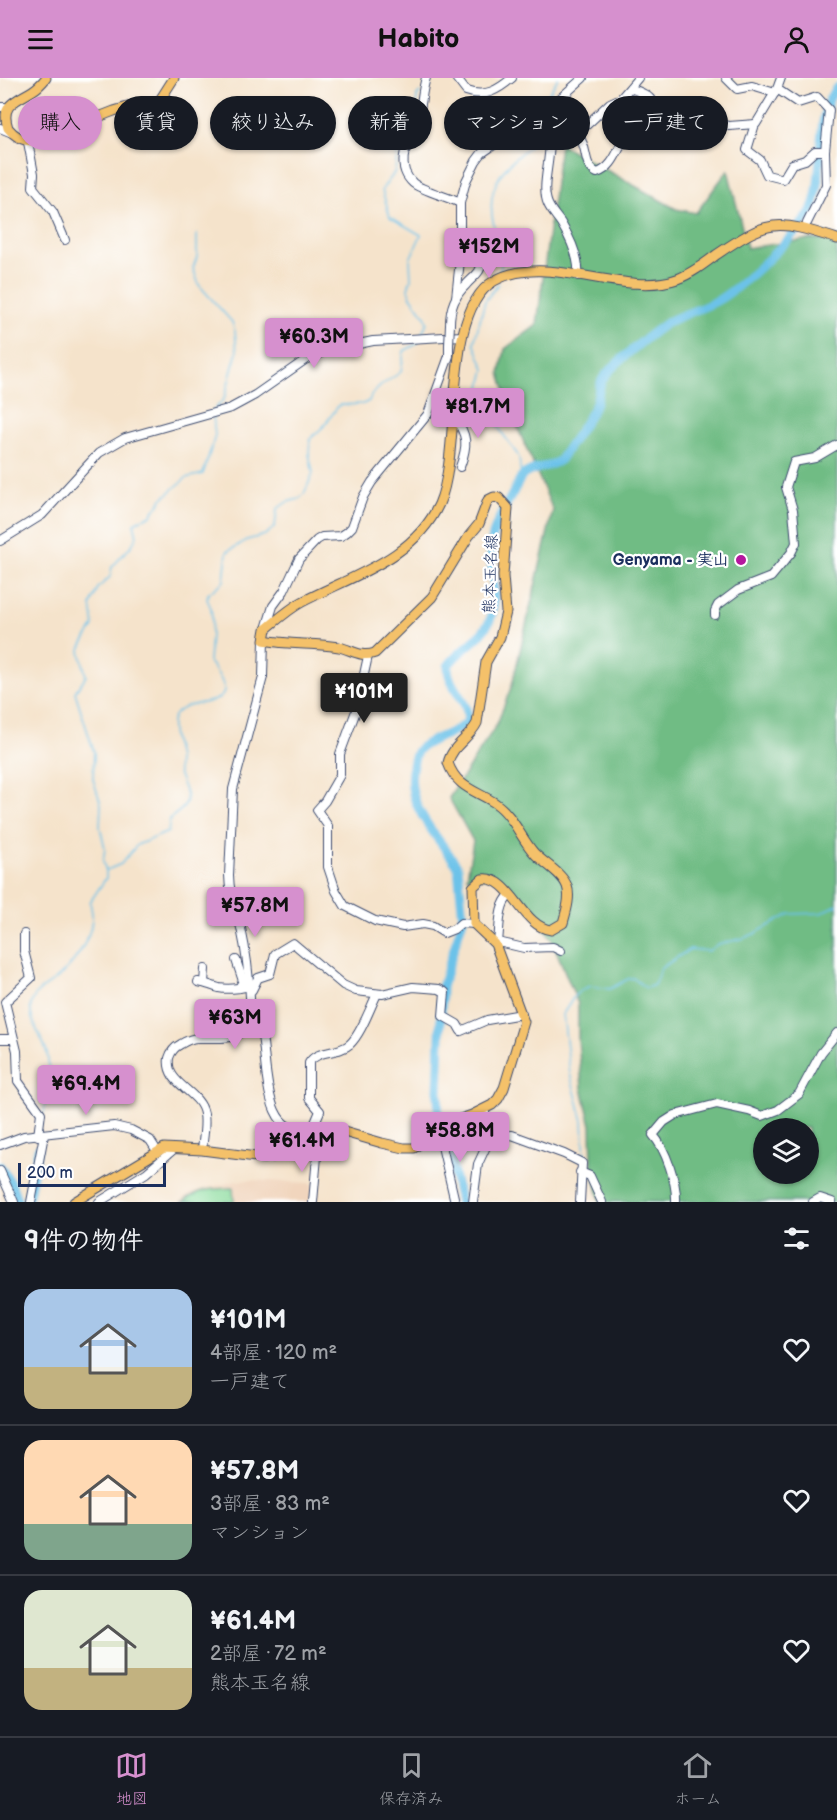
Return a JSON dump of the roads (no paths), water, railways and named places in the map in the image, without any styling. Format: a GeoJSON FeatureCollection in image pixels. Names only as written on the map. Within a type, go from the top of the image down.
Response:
{"type":"FeatureCollection","features":[{"type":"Feature","properties":{"kind":"main road"},"geometry":{"type":"LineString","coordinates":[[18,138],[4,132],[2,107],[33,91],[46,78]]}},
{"type":"Feature","properties":{"kind":"main road"},"geometry":{"type":"LineString","coordinates":[[102,116],[130,106],[152,104],[160,99],[174,78]]}},
{"type":"Feature","properties":{"kind":"main road"},"geometry":{"type":"LineString","coordinates":[[368,656],[340,647],[264,640],[266,629],[300,604],[390,558],[422,530],[438,505],[447,474],[462,336],[477,297],[494,281],[520,272],[543,272],[645,283],[664,282],[683,276],[760,228],[807,226],[837,239]]}},
{"type":"Feature","properties":{"kind":"main road","name":"熊本玉名線"},"geometry":{"type":"LineString","coordinates":[[368,656],[375,653],[432,597],[469,536],[479,525],[488,500],[494,497],[499,498],[506,505],[503,576],[506,612],[504,627],[486,662],[477,723],[474,730],[453,750],[448,763],[452,772],[464,785],[501,808],[525,843],[567,884],[568,901],[563,923],[555,929],[546,930],[529,917],[501,883],[482,879],[473,887],[467,923]]}},
{"type":"Feature","properties":{"kind":"main road"},"geometry":{"type":"LineString","coordinates":[[75,1202],[164,1148],[264,1158],[285,1155],[318,1145],[332,1135],[344,1132],[382,1143],[414,1148],[443,1125],[484,1109],[498,1099],[504,1088],[525,1022],[497,943],[467,923]]}},
{"type":"Feature","properties":{"kind":"street"},"geometry":{"type":"LineString","coordinates":[[426,78],[418,119],[406,142],[404,167],[407,175],[418,187],[460,203]]}},
{"type":"Feature","properties":{"kind":"street"},"geometry":{"type":"LineString","coordinates":[[456,78],[466,91],[482,95],[493,92],[513,78]]}},
{"type":"Feature","properties":{"kind":"street"},"geometry":{"type":"LineString","coordinates":[[563,96],[583,78]]}},
{"type":"Feature","properties":{"kind":"street"},"geometry":{"type":"LineString","coordinates":[[590,122],[610,103],[621,98],[638,78]]}},
{"type":"Feature","properties":{"kind":"street"},"geometry":{"type":"LineString","coordinates":[[726,78],[737,88],[752,86],[776,91],[796,102],[804,102],[817,97],[827,108],[833,125],[821,151],[826,185],[807,226]]}},
{"type":"Feature","properties":{"kind":"street"},"geometry":{"type":"LineString","coordinates":[[781,78],[776,91],[755,124],[747,150],[760,160],[767,175],[783,179],[792,164],[821,151]]}},
{"type":"Feature","properties":{"kind":"street"},"geometry":{"type":"LineString","coordinates":[[630,88],[645,96]]}},
{"type":"Feature","properties":{"kind":"street"},"geometry":{"type":"LineString","coordinates":[[728,126],[755,124]]}},
{"type":"Feature","properties":{"kind":"street"},"geometry":{"type":"LineString","coordinates":[[30,150],[34,174],[33,187],[52,212],[65,240]]}},
{"type":"Feature","properties":{"kind":"street"},"geometry":{"type":"LineString","coordinates":[[456,298],[460,260],[460,203],[466,181],[476,161],[486,150]]}},
{"type":"Feature","properties":{"kind":"street"},"geometry":{"type":"LineString","coordinates":[[549,150],[545,194],[548,204],[571,242],[579,267],[578,276]]}},
{"type":"Feature","properties":{"kind":"street"},"geometry":{"type":"LineString","coordinates":[[584,150],[589,167],[594,172],[601,172],[616,157],[618,150]]}},
{"type":"Feature","properties":{"kind":"street"},"geometry":{"type":"LineString","coordinates":[[266,629],[273,606],[285,591],[299,559],[317,540],[322,537],[341,536],[352,527],[363,497],[372,482],[428,414],[449,356],[450,312],[463,288],[478,273],[487,252],[491,234],[495,236]]}},
{"type":"Feature","properties":{"kind":"street"},"geometry":{"type":"LineString","coordinates":[[0,541],[42,514],[99,453],[112,444],[136,434],[222,412],[255,395],[315,354],[373,340],[462,336]]}},
{"type":"Feature","properties":{"kind":"street"},"geometry":{"type":"LineString","coordinates":[[454,417],[464,431],[466,451],[460,467]]}},
{"type":"Feature","properties":{"kind":"street"},"geometry":{"type":"LineString","coordinates":[[715,615],[718,605],[738,590],[771,577],[791,553],[796,543],[794,510],[786,487],[794,462],[815,458],[837,445]]}},
{"type":"Feature","properties":{"kind":"street"},"geometry":{"type":"LineString","coordinates":[[202,1150],[204,1113],[194,1097],[173,1077],[169,1068],[171,1052],[174,1049],[197,1038],[232,1037],[245,1027],[250,1011],[250,990],[240,928],[229,885],[233,789],[263,677],[264,640]]}},
{"type":"Feature","properties":{"kind":"street"},"geometry":{"type":"LineString","coordinates":[[368,656],[356,711],[340,754],[339,775],[325,801],[317,810],[328,826],[328,867],[336,891],[345,906],[375,921],[403,927],[423,924],[433,926],[444,933],[467,923]]}},
{"type":"Feature","properties":{"kind":"street"},"geometry":{"type":"LineString","coordinates":[[510,895],[504,899],[501,910],[497,943],[525,948],[553,947],[561,951]]}},
{"type":"Feature","properties":{"kind":"street"},"geometry":{"type":"LineString","coordinates":[[24,934],[24,951],[31,978],[5,1002],[17,1051],[18,1081],[41,1113],[41,1136],[31,1202]]}},
{"type":"Feature","properties":{"kind":"street"},"geometry":{"type":"LineString","coordinates":[[250,990],[258,978],[270,974],[275,954],[293,943],[348,988],[356,991],[377,994],[413,987],[445,992],[443,1016],[457,1024],[461,1031],[487,1020],[522,1014]]}},
{"type":"Feature","properties":{"kind":"street"},"geometry":{"type":"LineString","coordinates":[[236,960],[243,981],[239,988]]}},
{"type":"Feature","properties":{"kind":"street"},"geometry":{"type":"LineString","coordinates":[[205,969],[201,982],[219,988],[250,990]]}},
{"type":"Feature","properties":{"kind":"street"},"geometry":{"type":"LineString","coordinates":[[313,1202],[318,1145],[314,1125],[320,1111],[309,1098],[309,1063],[317,1055],[343,1049],[351,1043],[377,994]]}},
{"type":"Feature","properties":{"kind":"street"},"geometry":{"type":"LineString","coordinates":[[250,1011],[256,1016],[263,1043],[268,1092],[278,1115],[294,1129],[304,1130],[314,1125]]}},
{"type":"Feature","properties":{"kind":"street"},"geometry":{"type":"LineString","coordinates":[[676,1202],[675,1186],[664,1152],[653,1135],[664,1122],[675,1115],[717,1104],[762,1116],[773,1113],[799,1095],[821,1053],[837,1032]]}},
{"type":"Feature","properties":{"kind":"street"},"geometry":{"type":"LineString","coordinates":[[0,1038],[14,1039]]}},
{"type":"Feature","properties":{"kind":"street"},"geometry":{"type":"LineString","coordinates":[[473,1202],[478,1164],[491,1136],[484,1109]]}},
{"type":"Feature","properties":{"kind":"street"},"geometry":{"type":"LineString","coordinates":[[0,1145],[24,1136],[121,1126],[150,1140],[157,1151]]}},
{"type":"Feature","properties":{"kind":"street"},"geometry":{"type":"LineString","coordinates":[[438,1129],[455,1202]]}},
{"type":"Feature","properties":{"kind":"street"},"geometry":{"type":"LineString","coordinates":[[491,1136],[513,1135],[582,1163],[580,1202]]}},
{"type":"Feature","properties":{"kind":"street"},"geometry":{"type":"LineString","coordinates":[[99,1202],[146,1173],[173,1150]]}},
{"type":"Feature","properties":{"kind":"street"},"geometry":{"type":"LineString","coordinates":[[0,1171],[14,1202]]}},
{"type":"Feature","properties":{"kind":"street"},"geometry":{"type":"LineString","coordinates":[[583,1172],[590,1176],[602,1202]]}},
{"type":"Feature","properties":{"kind":"street"},"geometry":{"type":"LineString","coordinates":[[813,1202],[820,1198],[834,1202]]}},
{"type":"Feature","properties":{"kind":"waterway"},"geometry":{"type":"LineString","coordinates":[[427,89],[431,78]]}},
{"type":"Feature","properties":{"kind":"waterway"},"geometry":{"type":"LineString","coordinates":[[546,96],[558,78]]}},
{"type":"Feature","properties":{"kind":"waterway"},"geometry":{"type":"LineString","coordinates":[[460,1202],[449,1151],[439,1122],[438,1092],[442,987],[463,919],[458,867],[425,820],[413,794],[411,780],[416,755],[424,745],[456,730],[467,722],[466,707],[451,681],[448,666],[485,629],[489,622],[494,603],[492,540],[501,515],[521,477],[525,473],[560,460],[594,407],[604,377],[625,356],[670,321],[714,302],[730,292],[768,260],[802,224],[815,201],[824,115],[837,87]]}},
{"type":"Feature","properties":{"kind":"waterway"},"geometry":{"type":"LineString","coordinates":[[417,96],[420,92]]}},
{"type":"Feature","properties":{"kind":"waterway"},"geometry":{"type":"LineString","coordinates":[[397,150],[394,173],[382,190],[390,217],[421,235],[410,259],[411,279],[408,288],[427,322],[421,336]]}},
{"type":"Feature","properties":{"kind":"waterway"},"geometry":{"type":"LineString","coordinates":[[494,226],[491,211],[495,186],[500,175],[525,150]]}},
{"type":"Feature","properties":{"kind":"waterway"},"geometry":{"type":"LineString","coordinates":[[498,232],[504,238],[500,273]]}},
{"type":"Feature","properties":{"kind":"waterway"},"geometry":{"type":"LineString","coordinates":[[197,234],[197,257],[193,268],[199,285],[232,322],[235,331],[237,352],[224,399],[214,410]]}},
{"type":"Feature","properties":{"kind":"waterway"},"geometry":{"type":"LineString","coordinates":[[498,284],[485,301],[474,343],[485,369],[481,387],[482,395],[494,421],[519,457],[521,477]]}},
{"type":"Feature","properties":{"kind":"waterway"},"geometry":{"type":"LineString","coordinates":[[107,870],[121,864],[137,845],[168,832],[170,819],[186,803],[187,799],[178,772],[172,721],[178,712],[187,706],[220,698],[224,691],[221,680],[209,662],[212,619],[207,599],[208,594],[224,581],[227,552],[247,540],[265,535],[275,527],[277,509],[287,502],[299,499],[304,494],[313,473],[309,454],[310,439],[323,427],[339,405],[363,404],[369,401],[372,394],[383,384],[401,372],[404,351],[418,343]]}},
{"type":"Feature","properties":{"kind":"waterway"},"geometry":{"type":"LineString","coordinates":[[44,1113],[48,1060],[32,1017],[31,1005],[38,992],[62,974],[79,953],[91,928],[90,902],[106,878],[103,862],[105,848],[100,827],[101,804],[93,779],[94,752],[75,692],[86,676],[80,651],[94,626],[91,605],[98,588],[110,577],[112,567],[137,536],[134,523],[151,515],[162,499],[186,478],[203,474],[215,436],[213,415]]}},
{"type":"Feature","properties":{"kind":"waterway"},"geometry":{"type":"LineString","coordinates":[[585,1162],[583,1121],[570,1074],[563,1014],[575,995],[590,986],[610,989],[633,978],[646,988],[654,985],[661,968],[690,949],[708,951],[718,944],[754,934],[790,914],[821,913],[837,905]]}},
{"type":"Feature","properties":{"kind":"waterway"},"geometry":{"type":"LineString","coordinates":[[28,1200],[38,1149]]}},
{"type":"Feature","properties":{"kind":"waterway"},"geometry":{"type":"LineString","coordinates":[[0,1166],[11,1183],[18,1202]]}},
{"type":"Feature","properties":{"kind":"place","name":"Genyama - 実山"},"geometry":{"type":"Point","coordinates":[741,560]}}]}
